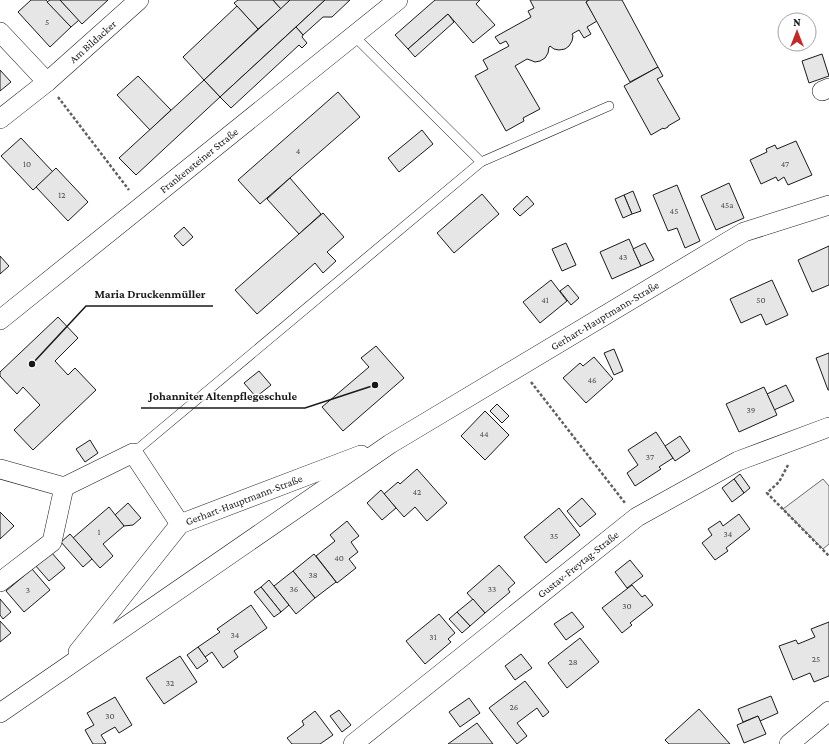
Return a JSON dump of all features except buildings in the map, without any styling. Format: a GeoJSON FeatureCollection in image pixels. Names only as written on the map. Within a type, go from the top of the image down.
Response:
{"type":"FeatureCollection","features":[{"type":"Feature","properties":{"kind":"street","name":"Am Bildacker"},"geometry":{"type":"LineString","coordinates":[[0,119],[52,89],[139,0]]}},
{"type":"Feature","properties":{"kind":"street","name":"Frankensteiner Straße"},"geometry":{"type":"LineString","coordinates":[[0,320],[398,0]]}},
{"type":"Feature","properties":{"kind":"street"},"geometry":{"type":"LineString","coordinates":[[0,32],[52,89]]}},
{"type":"Feature","properties":{"kind":"street","name":"Gerhart-Hauptmann-Straße"},"geometry":{"type":"LineString","coordinates":[[0,713],[390,444],[744,232],[829,205]]}},
{"type":"Feature","properties":{"kind":"street","name":"Gustav-Freytag-Straße"},"geometry":{"type":"LineString","coordinates":[[352,744],[636,517],[738,461],[829,426]]}},
{"type":"Feature","properties":{"kind":"street","name":"Gerhart-Hauptmann-Straße"},"geometry":{"type":"LineString","coordinates":[[66,668],[180,524],[390,444]]}},
{"type":"Feature","properties":{"kind":"street"},"geometry":{"type":"LineString","coordinates":[[0,469],[64,487],[133,453],[180,524]]}},
{"type":"Feature","properties":{"kind":"street"},"geometry":{"type":"LineString","coordinates":[[0,582],[52,542],[64,487]]}},
{"type":"Feature","properties":{"kind":"street"},"geometry":{"type":"LineString","coordinates":[[789,744],[829,711]]}},
{"type":"Feature","properties":{"kind":"lane"},"geometry":{"type":"LineString","coordinates":[[354,36],[482,162]]}},
{"type":"Feature","properties":{"kind":"lane"},"geometry":{"type":"LineString","coordinates":[[133,453],[482,162],[609,106]]}},
{"type":"Feature","properties":{"kind":"path"},"geometry":{"type":"LineString","coordinates":[[52,89],[131,194]]}},
{"type":"Feature","properties":{"kind":"path"},"geometry":{"type":"LineString","coordinates":[[519,367],[621,497]]}},
{"type":"Feature","properties":{"kind":"path"},"geometry":{"type":"LineString","coordinates":[[788,463],[780,482],[767,493],[829,556]]}},
{"type":"Feature","properties":{"kind":"shaded area"},"geometry":{"type":"Polygon","coordinates":[[[823,479],[829,486],[829,544],[823,549],[783,509],[823,479]]]}},
{"type":"Feature","properties":{"kind":"place","name":"Maria Druckenmüller"},"geometry":{"type":"Point","coordinates":[32,364]}},
{"type":"Feature","properties":{"kind":"place","name":"Johanniter Altenpflegeschule"},"geometry":{"type":"Point","coordinates":[375,385]}}]}
